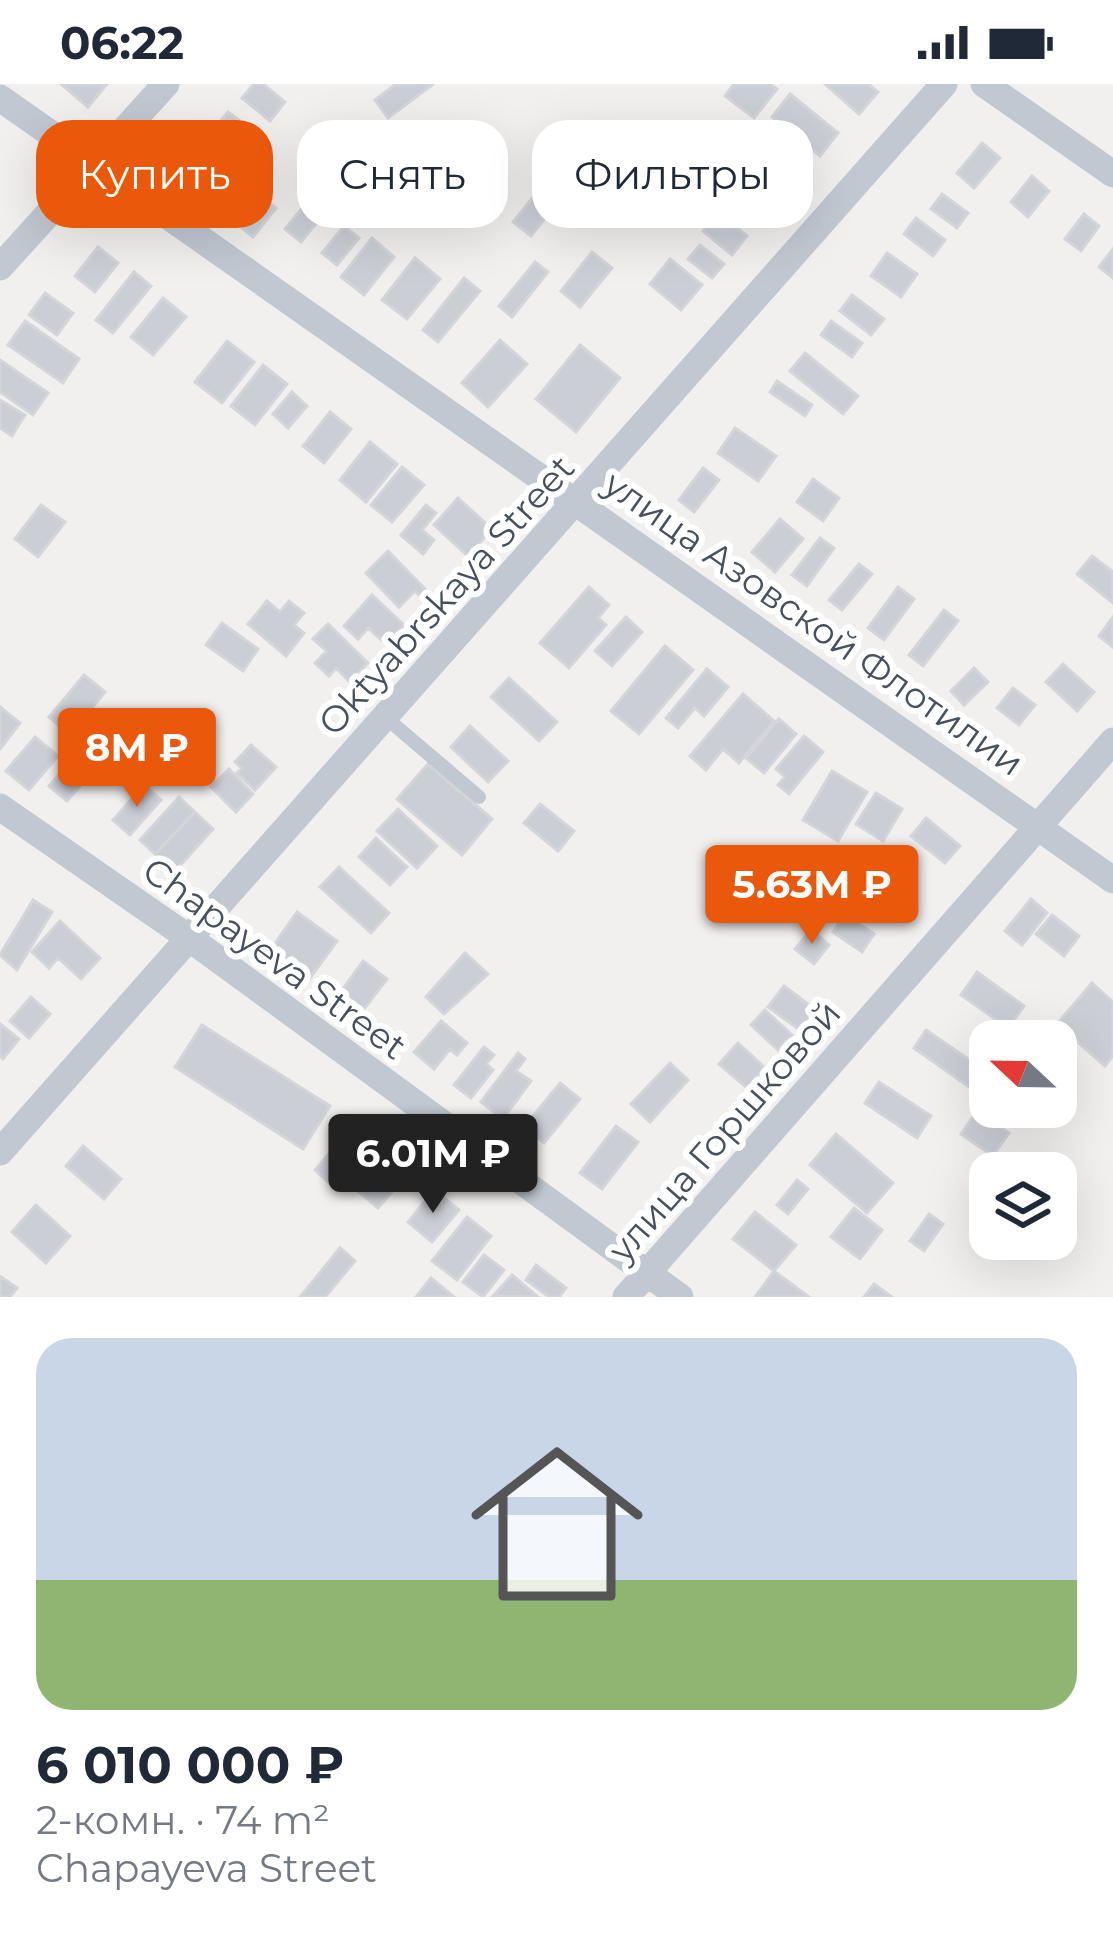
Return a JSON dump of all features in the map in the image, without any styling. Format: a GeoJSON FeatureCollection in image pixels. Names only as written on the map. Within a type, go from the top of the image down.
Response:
{"type":"FeatureCollection","features":[{"type":"Feature","properties":{"kind":"street"},"geometry":{"type":"LineString","coordinates":[[133,120],[166,84]]}},
{"type":"Feature","properties":{"kind":"street","name":"Oktyabrskaya Street"},"geometry":{"type":"LineString","coordinates":[[0,1152],[944,84]]}},
{"type":"Feature","properties":{"kind":"street"},"geometry":{"type":"LineString","coordinates":[[984,84],[1113,175]]}},
{"type":"Feature","properties":{"kind":"street","name":"улица Азовской Флотилии"},"geometry":{"type":"LineString","coordinates":[[0,98],[36,123]]}},
{"type":"Feature","properties":{"kind":"street"},"geometry":{"type":"LineString","coordinates":[[0,267],[36,227]]}},
{"type":"Feature","properties":{"kind":"street","name":"улица Азовской Флотилии"},"geometry":{"type":"LineString","coordinates":[[187,228],[1113,880]]}},
{"type":"Feature","properties":{"kind":"street","name":"улица Горшковой"},"geometry":{"type":"LineString","coordinates":[[626,1297],[1113,741]]}},
{"type":"Feature","properties":{"kind":"street","name":"Chapayeva Street"},"geometry":{"type":"LineString","coordinates":[[0,807],[190,938],[680,1297]]}},
{"type":"Feature","properties":{"kind":"lane"},"geometry":{"type":"LineString","coordinates":[[385,717],[479,797]]}},
{"type":"Feature","properties":{"kind":"building"},"geometry":{"type":"Polygon","coordinates":[[[61,84],[107,84],[88,107],[61,84]]]}},
{"type":"Feature","properties":{"kind":"building"},"geometry":{"type":"Polygon","coordinates":[[[254,84],[263,84],[285,102],[269,120],[242,98],[254,84]]]}},
{"type":"Feature","properties":{"kind":"building"},"geometry":{"type":"Polygon","coordinates":[[[396,84],[432,85],[388,118],[375,100],[396,84]]]}},
{"type":"Feature","properties":{"kind":"building"},"geometry":{"type":"Polygon","coordinates":[[[734,84],[770,84],[777,89],[754,118],[725,96],[734,84]]]}},
{"type":"Feature","properties":{"kind":"building"},"geometry":{"type":"Polygon","coordinates":[[[825,84],[868,84],[878,92],[859,114],[825,84]]]}},
{"type":"Feature","properties":{"kind":"building"},"geometry":{"type":"Polygon","coordinates":[[[790,94],[838,133],[820,156],[813,150],[813,120],[772,117],[790,94]]]}},
{"type":"Feature","properties":{"kind":"building"},"geometry":{"type":"Polygon","coordinates":[[[982,143],[1000,158],[974,188],[957,173],[982,143]]]}},
{"type":"Feature","properties":{"kind":"building"},"geometry":{"type":"Polygon","coordinates":[[[1032,176],[1049,191],[1028,217],[1011,202],[1032,176]]]}},
{"type":"Feature","properties":{"kind":"building"},"geometry":{"type":"Polygon","coordinates":[[[942,194],[968,213],[957,228],[931,209],[942,194]]]}},
{"type":"Feature","properties":{"kind":"building"},"geometry":{"type":"Polygon","coordinates":[[[532,198],[532,228],[537,228],[531,236],[513,222],[532,198]]]}},
{"type":"Feature","properties":{"kind":"building"},"geometry":{"type":"Polygon","coordinates":[[[297,214],[297,228],[312,228],[301,242],[285,229],[297,214]]]}},
{"type":"Feature","properties":{"kind":"building"},"geometry":{"type":"Polygon","coordinates":[[[1084,214],[1099,226],[1081,251],[1065,239],[1084,214]]]}},
{"type":"Feature","properties":{"kind":"building"},"geometry":{"type":"Polygon","coordinates":[[[916,218],[945,240],[933,256],[904,234],[916,218]]]}},
{"type":"Feature","properties":{"kind":"building"},"geometry":{"type":"Polygon","coordinates":[[[342,228],[359,238],[337,265],[322,253],[342,228]]]}},
{"type":"Feature","properties":{"kind":"building"},"geometry":{"type":"Polygon","coordinates":[[[737,228],[747,236],[732,255],[703,231],[737,228]]]}},
{"type":"Feature","properties":{"kind":"building"},"geometry":{"type":"Polygon","coordinates":[[[372,238],[394,257],[364,295],[341,277],[372,238]]]}},
{"type":"Feature","properties":{"kind":"building"},"geometry":{"type":"Polygon","coordinates":[[[700,245],[724,264],[712,278],[688,259],[700,245]]]}},
{"type":"Feature","properties":{"kind":"building"},"geometry":{"type":"Polygon","coordinates":[[[98,247],[118,263],[95,292],[75,276],[98,247]]]}},
{"type":"Feature","properties":{"kind":"building"},"geometry":{"type":"Polygon","coordinates":[[[1113,249],[1113,278],[1099,267],[1113,249]]]}},
{"type":"Feature","properties":{"kind":"building"},"geometry":{"type":"Polygon","coordinates":[[[592,252],[612,268],[580,307],[561,291],[592,252]]]}},
{"type":"Feature","properties":{"kind":"building"},"geometry":{"type":"Polygon","coordinates":[[[887,253],[917,274],[901,297],[871,276],[887,253]]]}},
{"type":"Feature","properties":{"kind":"building"},"geometry":{"type":"Polygon","coordinates":[[[415,258],[440,279],[407,319],[382,300],[415,258]]]}},
{"type":"Feature","properties":{"kind":"building"},"geometry":{"type":"Polygon","coordinates":[[[670,259],[702,285],[681,310],[650,284],[670,259]]]}},
{"type":"Feature","properties":{"kind":"building"},"geometry":{"type":"Polygon","coordinates":[[[535,262],[548,272],[512,317],[499,306],[535,262]]]}},
{"type":"Feature","properties":{"kind":"building"},"geometry":{"type":"Polygon","coordinates":[[[134,272],[151,286],[113,333],[96,320],[134,272]]]}},
{"type":"Feature","properties":{"kind":"building"},"geometry":{"type":"Polygon","coordinates":[[[464,278],[480,291],[438,342],[423,330],[464,278]]]}},
{"type":"Feature","properties":{"kind":"building"},"geometry":{"type":"Polygon","coordinates":[[[45,293],[73,313],[57,335],[29,315],[45,293]]]}},
{"type":"Feature","properties":{"kind":"building"},"geometry":{"type":"Polygon","coordinates":[[[852,295],[884,319],[871,335],[840,311],[852,295]]]}},
{"type":"Feature","properties":{"kind":"building"},"geometry":{"type":"Polygon","coordinates":[[[163,298],[186,317],[153,355],[131,337],[163,298]]]}},
{"type":"Feature","properties":{"kind":"building"},"geometry":{"type":"Polygon","coordinates":[[[25,321],[79,359],[63,383],[8,345],[25,321]]]}},
{"type":"Feature","properties":{"kind":"building"},"geometry":{"type":"Polygon","coordinates":[[[831,321],[862,343],[852,357],[821,335],[831,321]]]}},
{"type":"Feature","properties":{"kind":"building"},"geometry":{"type":"Polygon","coordinates":[[[500,340],[527,364],[488,407],[462,383],[500,340]]]}},
{"type":"Feature","properties":{"kind":"building"},"geometry":{"type":"Polygon","coordinates":[[[227,341],[254,362],[222,403],[195,382],[227,341]]]}},
{"type":"Feature","properties":{"kind":"building"},"geometry":{"type":"Polygon","coordinates":[[[580,345],[620,378],[576,432],[536,399],[580,345]]]}},
{"type":"Feature","properties":{"kind":"building"},"geometry":{"type":"Polygon","coordinates":[[[805,353],[858,396],[843,414],[790,371],[805,353]]]}},
{"type":"Feature","properties":{"kind":"building"},"geometry":{"type":"Polygon","coordinates":[[[0,360],[48,393],[33,415],[0,392],[0,360]]]}},
{"type":"Feature","properties":{"kind":"building"},"geometry":{"type":"Polygon","coordinates":[[[263,365],[287,384],[255,425],[231,406],[263,365]]]}},
{"type":"Feature","properties":{"kind":"building"},"geometry":{"type":"Polygon","coordinates":[[[777,381],[812,405],[805,416],[770,392],[777,381]]]}},
{"type":"Feature","properties":{"kind":"building"},"geometry":{"type":"Polygon","coordinates":[[[292,392],[307,406],[288,428],[273,414],[292,392]]]}},
{"type":"Feature","properties":{"kind":"building"},"geometry":{"type":"Polygon","coordinates":[[[0,400],[25,415],[12,436],[0,428],[0,400]]]}},
{"type":"Feature","properties":{"kind":"building"},"geometry":{"type":"Polygon","coordinates":[[[330,412],[351,429],[324,463],[303,446],[330,412]]]}},
{"type":"Feature","properties":{"kind":"building"},"geometry":{"type":"Polygon","coordinates":[[[735,428],[776,456],[758,481],[718,453],[735,428]]]}},
{"type":"Feature","properties":{"kind":"building"},"geometry":{"type":"Polygon","coordinates":[[[370,442],[397,464],[366,502],[340,480],[370,442]]]}},
{"type":"Feature","properties":{"kind":"building"},"geometry":{"type":"Polygon","coordinates":[[[402,467],[424,485],[392,522],[371,505],[402,467]]]}},
{"type":"Feature","properties":{"kind":"building"},"geometry":{"type":"Polygon","coordinates":[[[703,468],[719,480],[694,512],[679,500],[703,468]]]}},
{"type":"Feature","properties":{"kind":"building"},"geometry":{"type":"Polygon","coordinates":[[[813,479],[839,498],[823,521],[797,502],[813,479]]]}},
{"type":"Feature","properties":{"kind":"building"},"geometry":{"type":"Polygon","coordinates":[[[458,498],[492,529],[468,556],[434,525],[458,498]]]}},
{"type":"Feature","properties":{"kind":"building"},"geometry":{"type":"Polygon","coordinates":[[[41,505],[65,522],[38,557],[15,539],[41,505]]]}},
{"type":"Feature","properties":{"kind":"building"},"geometry":{"type":"Polygon","coordinates":[[[426,505],[436,513],[422,530],[434,540],[423,554],[401,535],[426,505]]]}},
{"type":"Feature","properties":{"kind":"building"},"geometry":{"type":"Polygon","coordinates":[[[780,519],[803,539],[775,572],[752,552],[780,519]]]}},
{"type":"Feature","properties":{"kind":"building"},"geometry":{"type":"Polygon","coordinates":[[[820,538],[834,548],[807,586],[792,575],[820,538]]]}},
{"type":"Feature","properties":{"kind":"building"},"geometry":{"type":"Polygon","coordinates":[[[388,551],[429,593],[423,599],[415,591],[399,607],[366,573],[388,551]]]}},
{"type":"Feature","properties":{"kind":"building"},"geometry":{"type":"Polygon","coordinates":[[[1092,556],[1113,572],[1113,603],[1077,574],[1092,556]]]}},
{"type":"Feature","properties":{"kind":"building"},"geometry":{"type":"Polygon","coordinates":[[[859,564],[872,574],[842,610],[829,600],[859,564]]]}},
{"type":"Feature","properties":{"kind":"building"},"geometry":{"type":"Polygon","coordinates":[[[589,587],[609,605],[598,618],[606,625],[569,668],[540,643],[589,587]]]}},
{"type":"Feature","properties":{"kind":"building"},"geometry":{"type":"Polygon","coordinates":[[[898,587],[914,599],[884,640],[868,628],[898,587]]]}},
{"type":"Feature","properties":{"kind":"building"},"geometry":{"type":"Polygon","coordinates":[[[372,595],[404,625],[387,645],[368,628],[358,639],[344,626],[372,595]]]}},
{"type":"Feature","properties":{"kind":"building"},"geometry":{"type":"Polygon","coordinates":[[[267,601],[280,612],[289,601],[304,613],[294,625],[304,633],[286,656],[248,624],[267,601]]]}},
{"type":"Feature","properties":{"kind":"building"},"geometry":{"type":"Polygon","coordinates":[[[944,610],[958,621],[923,666],[909,655],[944,610]]]}},
{"type":"Feature","properties":{"kind":"building"},"geometry":{"type":"Polygon","coordinates":[[[626,617],[642,632],[612,666],[595,651],[626,617]]]}},
{"type":"Feature","properties":{"kind":"building"},"geometry":{"type":"Polygon","coordinates":[[[1113,617],[1113,647],[1099,636],[1113,617]]]}},
{"type":"Feature","properties":{"kind":"building"},"geometry":{"type":"Polygon","coordinates":[[[222,623],[258,649],[243,671],[206,645],[222,623]]]}},
{"type":"Feature","properties":{"kind":"building"},"geometry":{"type":"Polygon","coordinates":[[[328,624],[368,663],[350,682],[336,668],[329,676],[315,663],[327,651],[313,639],[328,624]]]}},
{"type":"Feature","properties":{"kind":"building"},"geometry":{"type":"Polygon","coordinates":[[[665,646],[693,670],[639,734],[611,711],[665,646]]]}},
{"type":"Feature","properties":{"kind":"building"},"geometry":{"type":"Polygon","coordinates":[[[1063,664],[1094,692],[1077,711],[1046,682],[1063,664]]]}},
{"type":"Feature","properties":{"kind":"building"},"geometry":{"type":"Polygon","coordinates":[[[974,668],[988,682],[964,705],[951,691],[974,668]]]}},
{"type":"Feature","properties":{"kind":"building"},"geometry":{"type":"Polygon","coordinates":[[[707,669],[728,687],[704,716],[695,708],[678,728],[666,718],[707,669]]]}},
{"type":"Feature","properties":{"kind":"building"},"geometry":{"type":"Polygon","coordinates":[[[84,675],[105,692],[70,735],[49,717],[84,675]]]}},
{"type":"Feature","properties":{"kind":"building"},"geometry":{"type":"Polygon","coordinates":[[[509,678],[557,722],[539,741],[491,697],[509,678]]]}},
{"type":"Feature","properties":{"kind":"building"},"geometry":{"type":"Polygon","coordinates":[[[1013,688],[1035,705],[1019,725],[997,708],[1013,688]]]}},
{"type":"Feature","properties":{"kind":"building"},"geometry":{"type":"Polygon","coordinates":[[[743,694],[774,721],[739,763],[723,749],[706,770],[690,756],[743,694]]]}},
{"type":"Feature","properties":{"kind":"building"},"geometry":{"type":"Polygon","coordinates":[[[0,707],[20,723],[0,749],[0,707]]]}},
{"type":"Feature","properties":{"kind":"building"},"geometry":{"type":"Polygon","coordinates":[[[141,711],[162,727],[156,736],[168,745],[144,778],[111,753],[141,711]]]}},
{"type":"Feature","properties":{"kind":"building"},"geometry":{"type":"Polygon","coordinates":[[[779,719],[796,734],[764,773],[746,758],[779,719]]]}},
{"type":"Feature","properties":{"kind":"building"},"geometry":{"type":"Polygon","coordinates":[[[470,726],[508,761],[488,782],[451,747],[470,726]]]}},
{"type":"Feature","properties":{"kind":"building"},"geometry":{"type":"Polygon","coordinates":[[[804,736],[823,752],[789,794],[778,785],[785,777],[776,769],[804,736]]]}},
{"type":"Feature","properties":{"kind":"building"},"geometry":{"type":"Polygon","coordinates":[[[35,737],[58,756],[29,790],[6,771],[35,737]]]}},
{"type":"Feature","properties":{"kind":"building"},"geometry":{"type":"Polygon","coordinates":[[[85,745],[102,761],[67,801],[49,786],[85,745]]]}},
{"type":"Feature","properties":{"kind":"building"},"geometry":{"type":"Polygon","coordinates":[[[251,745],[276,767],[255,790],[237,773],[242,768],[235,762],[251,745]]]}},
{"type":"Feature","properties":{"kind":"building"},"geometry":{"type":"Polygon","coordinates":[[[428,764],[492,819],[462,855],[397,799],[428,764]]]}},
{"type":"Feature","properties":{"kind":"building"},"geometry":{"type":"Polygon","coordinates":[[[229,769],[253,794],[236,812],[211,787],[229,769]]]}},
{"type":"Feature","properties":{"kind":"building"},"geometry":{"type":"Polygon","coordinates":[[[832,771],[867,792],[838,841],[803,820],[832,771]]]}},
{"type":"Feature","properties":{"kind":"building"},"geometry":{"type":"Polygon","coordinates":[[[144,785],[161,800],[130,835],[113,820],[144,785]]]}},
{"type":"Feature","properties":{"kind":"building"},"geometry":{"type":"Polygon","coordinates":[[[876,793],[902,809],[883,841],[856,824],[876,793]]]}},
{"type":"Feature","properties":{"kind":"building"},"geometry":{"type":"Polygon","coordinates":[[[179,797],[195,812],[155,854],[140,840],[179,797]]]}},
{"type":"Feature","properties":{"kind":"building"},"geometry":{"type":"Polygon","coordinates":[[[540,804],[574,831],[558,851],[524,823],[540,804]]]}},
{"type":"Feature","properties":{"kind":"building"},"geometry":{"type":"Polygon","coordinates":[[[398,809],[437,846],[417,868],[377,831],[398,809]]]}},
{"type":"Feature","properties":{"kind":"building"},"geometry":{"type":"Polygon","coordinates":[[[195,812],[213,829],[174,872],[155,854],[195,812]]]}},
{"type":"Feature","properties":{"kind":"building"},"geometry":{"type":"Polygon","coordinates":[[[926,818],[960,846],[945,863],[911,836],[926,818]]]}},
{"type":"Feature","properties":{"kind":"building"},"geometry":{"type":"Polygon","coordinates":[[[376,838],[407,867],[390,885],[359,857],[376,838]]]}},
{"type":"Feature","properties":{"kind":"building"},"geometry":{"type":"Polygon","coordinates":[[[339,867],[389,913],[371,933],[320,887],[339,867]]]}},
{"type":"Feature","properties":{"kind":"building"},"geometry":{"type":"Polygon","coordinates":[[[1031,899],[1047,913],[1022,945],[1005,931],[1031,899]]]}},
{"type":"Feature","properties":{"kind":"building"},"geometry":{"type":"Polygon","coordinates":[[[33,900],[52,912],[17,970],[0,955],[33,900]]]}},
{"type":"Feature","properties":{"kind":"building"},"geometry":{"type":"Polygon","coordinates":[[[297,912],[337,941],[308,981],[277,958],[282,952],[273,946],[297,912]]]}},
{"type":"Feature","properties":{"kind":"building"},"geometry":{"type":"Polygon","coordinates":[[[845,914],[874,934],[862,952],[833,932],[845,914]]]}},
{"type":"Feature","properties":{"kind":"building"},"geometry":{"type":"Polygon","coordinates":[[[1052,915],[1079,936],[1064,956],[1036,934],[1052,915]]]}},
{"type":"Feature","properties":{"kind":"building"},"geometry":{"type":"Polygon","coordinates":[[[60,921],[100,958],[81,979],[58,958],[49,968],[32,952],[60,921]]]}},
{"type":"Feature","properties":{"kind":"building"},"geometry":{"type":"Polygon","coordinates":[[[811,930],[829,945],[814,964],[795,949],[811,930]]]}},
{"type":"Feature","properties":{"kind":"building"},"geometry":{"type":"Polygon","coordinates":[[[465,953],[488,974],[444,1014],[426,997],[465,953]]]}},
{"type":"Feature","properties":{"kind":"building"},"geometry":{"type":"Polygon","coordinates":[[[363,961],[387,979],[361,1013],[338,996],[363,961]]]}},
{"type":"Feature","properties":{"kind":"building"},"geometry":{"type":"Polygon","coordinates":[[[977,972],[1024,1006],[1014,1020],[997,1020],[961,995],[977,972]]]}},
{"type":"Feature","properties":{"kind":"building"},"geometry":{"type":"Polygon","coordinates":[[[1092,983],[1113,1002],[1113,1056],[1105,1066],[1077,1042],[1077,1020],[1060,1020],[1092,983]]]}},
{"type":"Feature","properties":{"kind":"building"},"geometry":{"type":"Polygon","coordinates":[[[784,986],[816,1010],[800,1030],[768,1007],[784,986]]]}},
{"type":"Feature","properties":{"kind":"building"},"geometry":{"type":"Polygon","coordinates":[[[31,997],[50,1014],[29,1038],[10,1021],[31,997]]]}},
{"type":"Feature","properties":{"kind":"building"},"geometry":{"type":"Polygon","coordinates":[[[765,1010],[792,1035],[778,1050],[751,1025],[765,1010]]]}},
{"type":"Feature","properties":{"kind":"building"},"geometry":{"type":"Polygon","coordinates":[[[441,1021],[467,1043],[457,1055],[450,1049],[434,1069],[414,1052],[441,1021]]]}},
{"type":"Feature","properties":{"kind":"building"},"geometry":{"type":"Polygon","coordinates":[[[0,1024],[19,1039],[3,1059],[0,1056],[0,1024]]]}},
{"type":"Feature","properties":{"kind":"building"},"geometry":{"type":"Polygon","coordinates":[[[202,1025],[330,1106],[303,1149],[175,1067],[202,1025]]]}},
{"type":"Feature","properties":{"kind":"building"},"geometry":{"type":"Polygon","coordinates":[[[926,1030],[969,1060],[969,1087],[914,1048],[926,1030]]]}},
{"type":"Feature","properties":{"kind":"building"},"geometry":{"type":"Polygon","coordinates":[[[738,1043],[765,1068],[747,1088],[719,1064],[738,1043]]]}},
{"type":"Feature","properties":{"kind":"building"},"geometry":{"type":"Polygon","coordinates":[[[484,1047],[494,1055],[486,1064],[493,1070],[471,1098],[454,1085],[484,1047]]]}},
{"type":"Feature","properties":{"kind":"building"},"geometry":{"type":"Polygon","coordinates":[[[518,1053],[525,1059],[516,1071],[531,1081],[503,1119],[481,1102],[518,1053]]]}},
{"type":"Feature","properties":{"kind":"building"},"geometry":{"type":"Polygon","coordinates":[[[670,1063],[688,1080],[650,1122],[631,1104],[670,1063]]]}},
{"type":"Feature","properties":{"kind":"building"},"geometry":{"type":"Polygon","coordinates":[[[879,1082],[931,1116],[917,1138],[865,1103],[879,1082]]]}},
{"type":"Feature","properties":{"kind":"building"},"geometry":{"type":"Polygon","coordinates":[[[560,1083],[580,1099],[544,1143],[524,1127],[560,1083]]]}},
{"type":"Feature","properties":{"kind":"building"},"geometry":{"type":"Polygon","coordinates":[[[969,1122],[969,1128],[1002,1128],[1009,1133],[996,1152],[987,1152],[961,1134],[969,1122]]]}},
{"type":"Feature","properties":{"kind":"building"},"geometry":{"type":"Polygon","coordinates":[[[616,1126],[638,1142],[602,1189],[580,1173],[616,1126]]]}},
{"type":"Feature","properties":{"kind":"building"},"geometry":{"type":"Polygon","coordinates":[[[350,1129],[371,1147],[335,1188],[315,1170],[350,1129]]]}},
{"type":"Feature","properties":{"kind":"building"},"geometry":{"type":"Polygon","coordinates":[[[836,1134],[893,1183],[867,1213],[810,1165],[836,1134]]]}},
{"type":"Feature","properties":{"kind":"building"},"geometry":{"type":"Polygon","coordinates":[[[83,1146],[121,1179],[104,1199],[66,1166],[83,1146]]]}},
{"type":"Feature","properties":{"kind":"building"},"geometry":{"type":"Polygon","coordinates":[[[385,1160],[405,1177],[378,1208],[358,1191],[385,1160]]]}},
{"type":"Feature","properties":{"kind":"building"},"geometry":{"type":"Polygon","coordinates":[[[797,1180],[808,1189],[788,1214],[777,1205],[797,1180]]]}},
{"type":"Feature","properties":{"kind":"building"},"geometry":{"type":"Polygon","coordinates":[[[434,1190],[459,1210],[432,1242],[408,1222],[434,1190]]]}},
{"type":"Feature","properties":{"kind":"building"},"geometry":{"type":"Polygon","coordinates":[[[36,1205],[70,1236],[46,1263],[12,1232],[36,1205]]]}},
{"type":"Feature","properties":{"kind":"building"},"geometry":{"type":"Polygon","coordinates":[[[854,1208],[882,1230],[860,1259],[831,1237],[854,1208]]]}},
{"type":"Feature","properties":{"kind":"building"},"geometry":{"type":"Polygon","coordinates":[[[755,1212],[796,1245],[774,1271],[733,1239],[755,1212]]]}},
{"type":"Feature","properties":{"kind":"building"},"geometry":{"type":"Polygon","coordinates":[[[929,1214],[943,1224],[924,1251],[910,1241],[929,1214]]]}},
{"type":"Feature","properties":{"kind":"building"},"geometry":{"type":"Polygon","coordinates":[[[467,1217],[491,1236],[457,1280],[432,1261],[467,1217]]]}},
{"type":"Feature","properties":{"kind":"building"},"geometry":{"type":"Polygon","coordinates":[[[340,1248],[355,1261],[325,1297],[300,1297],[340,1248]]]}},
{"type":"Feature","properties":{"kind":"building"},"geometry":{"type":"Polygon","coordinates":[[[484,1255],[504,1270],[483,1297],[463,1282],[484,1255]]]}},
{"type":"Feature","properties":{"kind":"building"},"geometry":{"type":"Polygon","coordinates":[[[536,1265],[566,1288],[559,1297],[549,1297],[526,1280],[536,1265]]]}},
{"type":"Feature","properties":{"kind":"building"},"geometry":{"type":"Polygon","coordinates":[[[774,1271],[809,1297],[755,1297],[774,1271]]]}},
{"type":"Feature","properties":{"kind":"building"},"geometry":{"type":"Polygon","coordinates":[[[512,1275],[538,1297],[493,1296],[512,1275]]]}},
{"type":"Feature","properties":{"kind":"building"},"geometry":{"type":"Polygon","coordinates":[[[0,1276],[17,1288],[10,1297],[0,1297],[0,1276]]]}},
{"type":"Feature","properties":{"kind":"building"},"geometry":{"type":"Polygon","coordinates":[[[431,1278],[454,1297],[416,1297],[431,1278]]]}},
{"type":"Feature","properties":{"kind":"building"},"geometry":{"type":"Polygon","coordinates":[[[874,1284],[892,1297],[864,1297],[874,1284]]]}}]}
